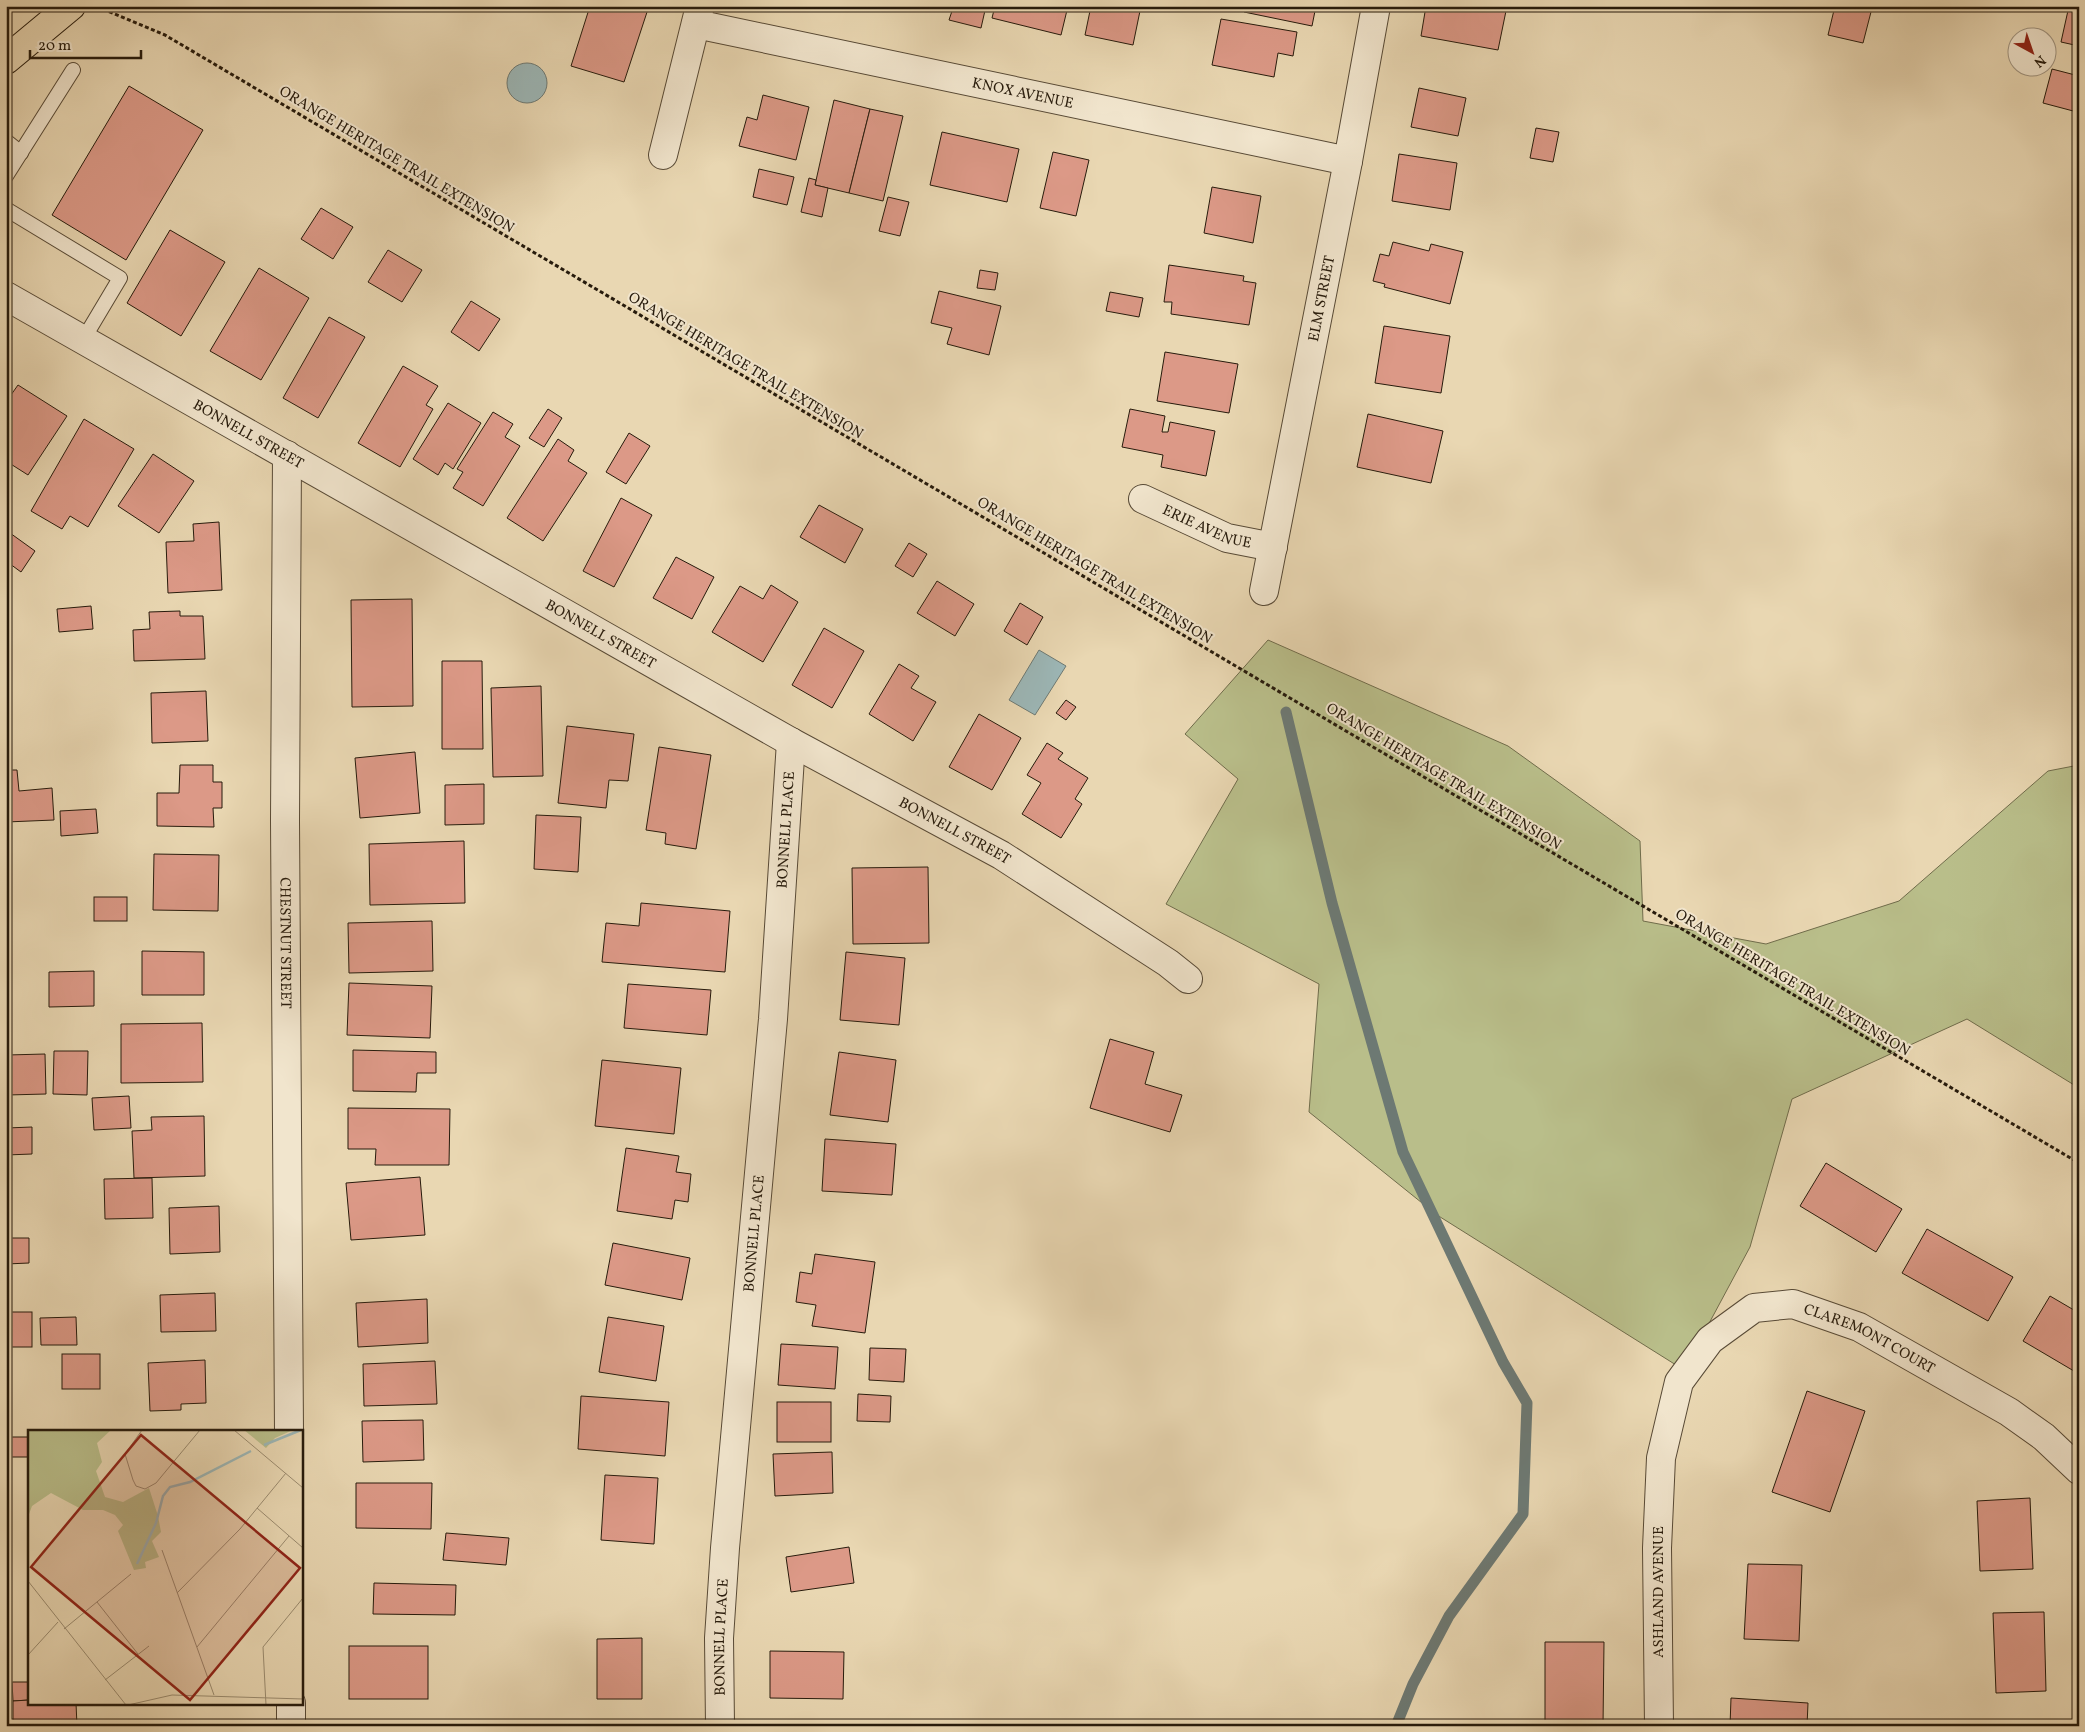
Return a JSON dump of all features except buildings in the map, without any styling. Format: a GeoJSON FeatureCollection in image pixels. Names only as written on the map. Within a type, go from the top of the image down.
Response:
{"type":"FeatureCollection","features":[{"type":"Feature","properties":{"kind":"main road"},"geometry":{"type":"LineString","coordinates":[[6,60],[71,6]]}},
{"type":"Feature","properties":{"kind":"street","name":"ELM STREET"},"geometry":{"type":"LineString","coordinates":[[1264,591],[1348,161],[1376,6]]}},
{"type":"Feature","properties":{"kind":"street","name":"KNOX AVENUE"},"geometry":{"type":"LineString","coordinates":[[698,15],[1348,161]]}},
{"type":"Feature","properties":{"kind":"street"},"geometry":{"type":"LineString","coordinates":[[663,155],[698,15]]}},
{"type":"Feature","properties":{"kind":"street","name":"BONNELL STREET"},"geometry":{"type":"LineString","coordinates":[[6,296],[791,742],[1001,855],[1168,963],[1188,979]]}},
{"type":"Feature","properties":{"kind":"street","name":"CHESTNUT STREET"},"geometry":{"type":"LineString","coordinates":[[287,455],[285,831],[289,1430]]}},
{"type":"Feature","properties":{"kind":"street","name":"ERIE AVENUE"},"geometry":{"type":"LineString","coordinates":[[1143,499],[1227,538],[1273,547]]}},
{"type":"Feature","properties":{"kind":"street","name":"BONNELL PLACE"},"geometry":{"type":"LineString","coordinates":[[720,1726],[719,1638],[725,1548],[773,1018],[791,742]]}},
{"type":"Feature","properties":{"kind":"street","name":"CLAREMONT COURT"},"geometry":{"type":"LineString","coordinates":[[1661,1458],[1679,1382],[1710,1340],[1754,1308],[1793,1304],[1859,1327],[2009,1412],[2044,1437],[2079,1470]]}},
{"type":"Feature","properties":{"kind":"street","name":"ASHLAND AVENUE"},"geometry":{"type":"LineString","coordinates":[[1659,1726],[1657,1548],[1661,1458]]}},
{"type":"Feature","properties":{"kind":"street"},"geometry":{"type":"LineString","coordinates":[[291,1704],[291,1726]]}},
{"type":"Feature","properties":{"kind":"lane"},"geometry":{"type":"LineString","coordinates":[[6,176],[73,70]]}},
{"type":"Feature","properties":{"kind":"lane"},"geometry":{"type":"LineString","coordinates":[[6,141],[21,153]]}},
{"type":"Feature","properties":{"kind":"lane"},"geometry":{"type":"LineString","coordinates":[[6,209],[120,278],[83,340]]}},
{"type":"Feature","properties":{"kind":"path","name":"ORANGE HERITAGE TRAIL EXTENSION"},"geometry":{"type":"LineString","coordinates":[[96,6],[173,40],[2079,1163]]}},
{"type":"Feature","properties":{"kind":"green space"},"geometry":{"type":"Polygon","coordinates":[[[1268,640],[1508,746],[1640,841],[1643,921],[1766,944],[1899,901],[2048,771],[2079,765],[2079,1088],[1967,1019],[1792,1099],[1750,1247],[1684,1370],[1437,1215],[1309,1112],[1319,984],[1166,904],[1238,779],[1185,734],[1268,640]]]}},
{"type":"Feature","properties":{"kind":"water"},"geometry":{"type":"Polygon","coordinates":[[[531,63],[538,66],[544,72],[547,83],[546,91],[538,100],[531,103],[523,103],[516,100],[508,91],[507,79],[510,72],[519,64],[531,63]]]}},
{"type":"Feature","properties":{"kind":"water"},"geometry":{"type":"Polygon","coordinates":[[[1039,650],[1066,666],[1035,715],[1009,700],[1039,650]]]}},
{"type":"Feature","properties":{"kind":"waterway"},"geometry":{"type":"LineString","coordinates":[[1286,712],[1332,903],[1403,1152],[1503,1362],[1527,1403],[1523,1514],[1449,1616],[1413,1684],[1396,1726]]}}]}
